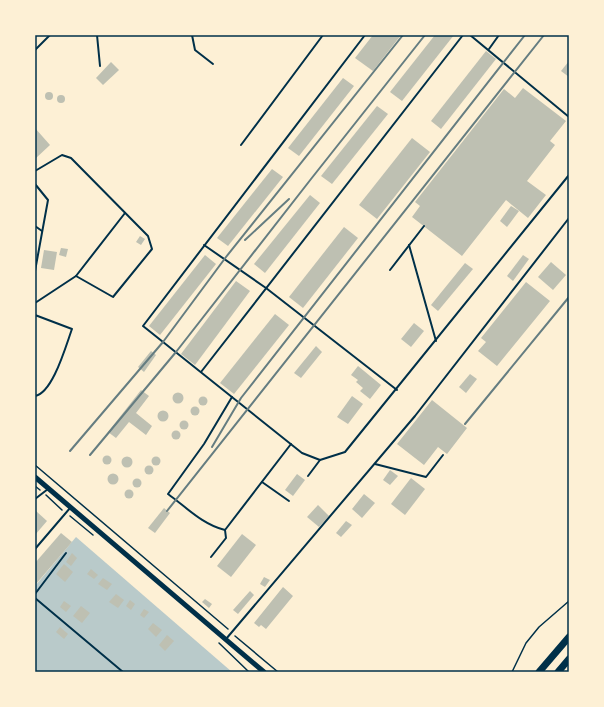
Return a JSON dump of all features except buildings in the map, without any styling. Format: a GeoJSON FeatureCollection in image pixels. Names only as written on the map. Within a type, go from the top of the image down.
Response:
{"type":"FeatureCollection","features":[{"type":"Feature","properties":{"kind":"main road"},"geometry":{"type":"LineString","coordinates":[[539,672],[569,637]]}},
{"type":"Feature","properties":{"kind":"main road"},"geometry":{"type":"LineString","coordinates":[[558,672],[569,659]]}},
{"type":"Feature","properties":{"kind":"street"},"geometry":{"type":"LineString","coordinates":[[35,477],[264,672]]}},
{"type":"Feature","properties":{"kind":"lane"},"geometry":{"type":"LineString","coordinates":[[35,50],[50,35]]}},
{"type":"Feature","properties":{"kind":"lane"},"geometry":{"type":"LineString","coordinates":[[98,35],[100,66]]}},
{"type":"Feature","properties":{"kind":"lane"},"geometry":{"type":"LineString","coordinates":[[192,35],[195,50],[213,64]]}},
{"type":"Feature","properties":{"kind":"lane"},"geometry":{"type":"LineString","coordinates":[[241,145],[323,35]]}},
{"type":"Feature","properties":{"kind":"lane"},"geometry":{"type":"LineString","coordinates":[[320,460],[302,453],[143,326],[364,35]]}},
{"type":"Feature","properties":{"kind":"lane"},"geometry":{"type":"LineString","coordinates":[[201,372],[463,35]]}},
{"type":"Feature","properties":{"kind":"lane"},"geometry":{"type":"LineString","coordinates":[[470,35],[489,49],[569,117]]}},
{"type":"Feature","properties":{"kind":"lane"},"geometry":{"type":"LineString","coordinates":[[489,49],[499,35]]}},
{"type":"Feature","properties":{"kind":"lane"},"geometry":{"type":"LineString","coordinates":[[35,171],[62,155],[71,158],[148,236],[152,249],[113,297],[76,276]]}},
{"type":"Feature","properties":{"kind":"lane"},"geometry":{"type":"LineString","coordinates":[[308,476],[320,460],[346,452],[569,175]]}},
{"type":"Feature","properties":{"kind":"lane"},"geometry":{"type":"LineString","coordinates":[[35,184],[48,200],[35,269]]}},
{"type":"Feature","properties":{"kind":"lane"},"geometry":{"type":"LineString","coordinates":[[35,303],[76,276],[125,213]]}},
{"type":"Feature","properties":{"kind":"lane"},"geometry":{"type":"LineString","coordinates":[[226,640],[415,416],[569,218]]}},
{"type":"Feature","properties":{"kind":"lane"},"geometry":{"type":"LineString","coordinates":[[35,226],[42,231]]}},
{"type":"Feature","properties":{"kind":"lane"},"geometry":{"type":"LineString","coordinates":[[390,270],[424,226]]}},
{"type":"Feature","properties":{"kind":"lane"},"geometry":{"type":"LineString","coordinates":[[204,245],[266,288],[397,390]]}},
{"type":"Feature","properties":{"kind":"lane"},"geometry":{"type":"LineString","coordinates":[[409,245],[436,341]]}},
{"type":"Feature","properties":{"kind":"lane"},"geometry":{"type":"LineString","coordinates":[[35,315],[72,329],[51,384],[39,395],[35,396]]}},
{"type":"Feature","properties":{"kind":"lane"},"geometry":{"type":"LineString","coordinates":[[225,530],[216,528],[200,518],[168,494],[204,444],[232,397]]}},
{"type":"Feature","properties":{"kind":"lane"},"geometry":{"type":"LineString","coordinates":[[211,557],[226,538],[225,530],[291,444]]}},
{"type":"Feature","properties":{"kind":"lane"},"geometry":{"type":"LineString","coordinates":[[374,464],[426,477],[443,455]]}},
{"type":"Feature","properties":{"kind":"lane"},"geometry":{"type":"LineString","coordinates":[[262,482],[289,502]]}},
{"type":"Feature","properties":{"kind":"lane"},"geometry":{"type":"LineString","coordinates":[[35,499],[49,489]]}},
{"type":"Feature","properties":{"kind":"lane"},"geometry":{"type":"LineString","coordinates":[[35,549],[70,508]]}},
{"type":"Feature","properties":{"kind":"lane"},"geometry":{"type":"LineString","coordinates":[[35,594],[66,554]]}},
{"type":"Feature","properties":{"kind":"lane"},"geometry":{"type":"LineString","coordinates":[[35,598],[123,672]]}},
{"type":"Feature","properties":{"kind":"path"},"geometry":{"type":"LineString","coordinates":[[35,465],[278,672]]}},
{"type":"Feature","properties":{"kind":"path"},"geometry":{"type":"LineString","coordinates":[[35,486],[95,537]]}},
{"type":"Feature","properties":{"kind":"path"},"geometry":{"type":"LineString","coordinates":[[512,672],[526,643],[538,628],[569,600]]}},
{"type":"Feature","properties":{"kind":"path"},"geometry":{"type":"LineString","coordinates":[[218,641],[249,672]]}},
{"type":"Feature","properties":{"kind":"shaded area"},"geometry":{"type":"Polygon","coordinates":[[[76,537],[232,672],[35,672],[35,586],[76,537]]]}},
{"type":"Feature","properties":{"kind":"railway"},"geometry":{"type":"LineString","coordinates":[[70,451],[163,342],[226,257],[403,35]]}},
{"type":"Feature","properties":{"kind":"railway"},"geometry":{"type":"LineString","coordinates":[[90,455],[176,352],[425,35]]}},
{"type":"Feature","properties":{"kind":"railway"},"geometry":{"type":"LineString","coordinates":[[212,447],[241,398],[525,35]]}},
{"type":"Feature","properties":{"kind":"railway"},"geometry":{"type":"LineString","coordinates":[[167,511],[544,35]]}},
{"type":"Feature","properties":{"kind":"railway"},"geometry":{"type":"LineString","coordinates":[[245,240],[289,199]]}},
{"type":"Feature","properties":{"kind":"railway"},"geometry":{"type":"LineString","coordinates":[[465,424],[569,297]]}}]}
